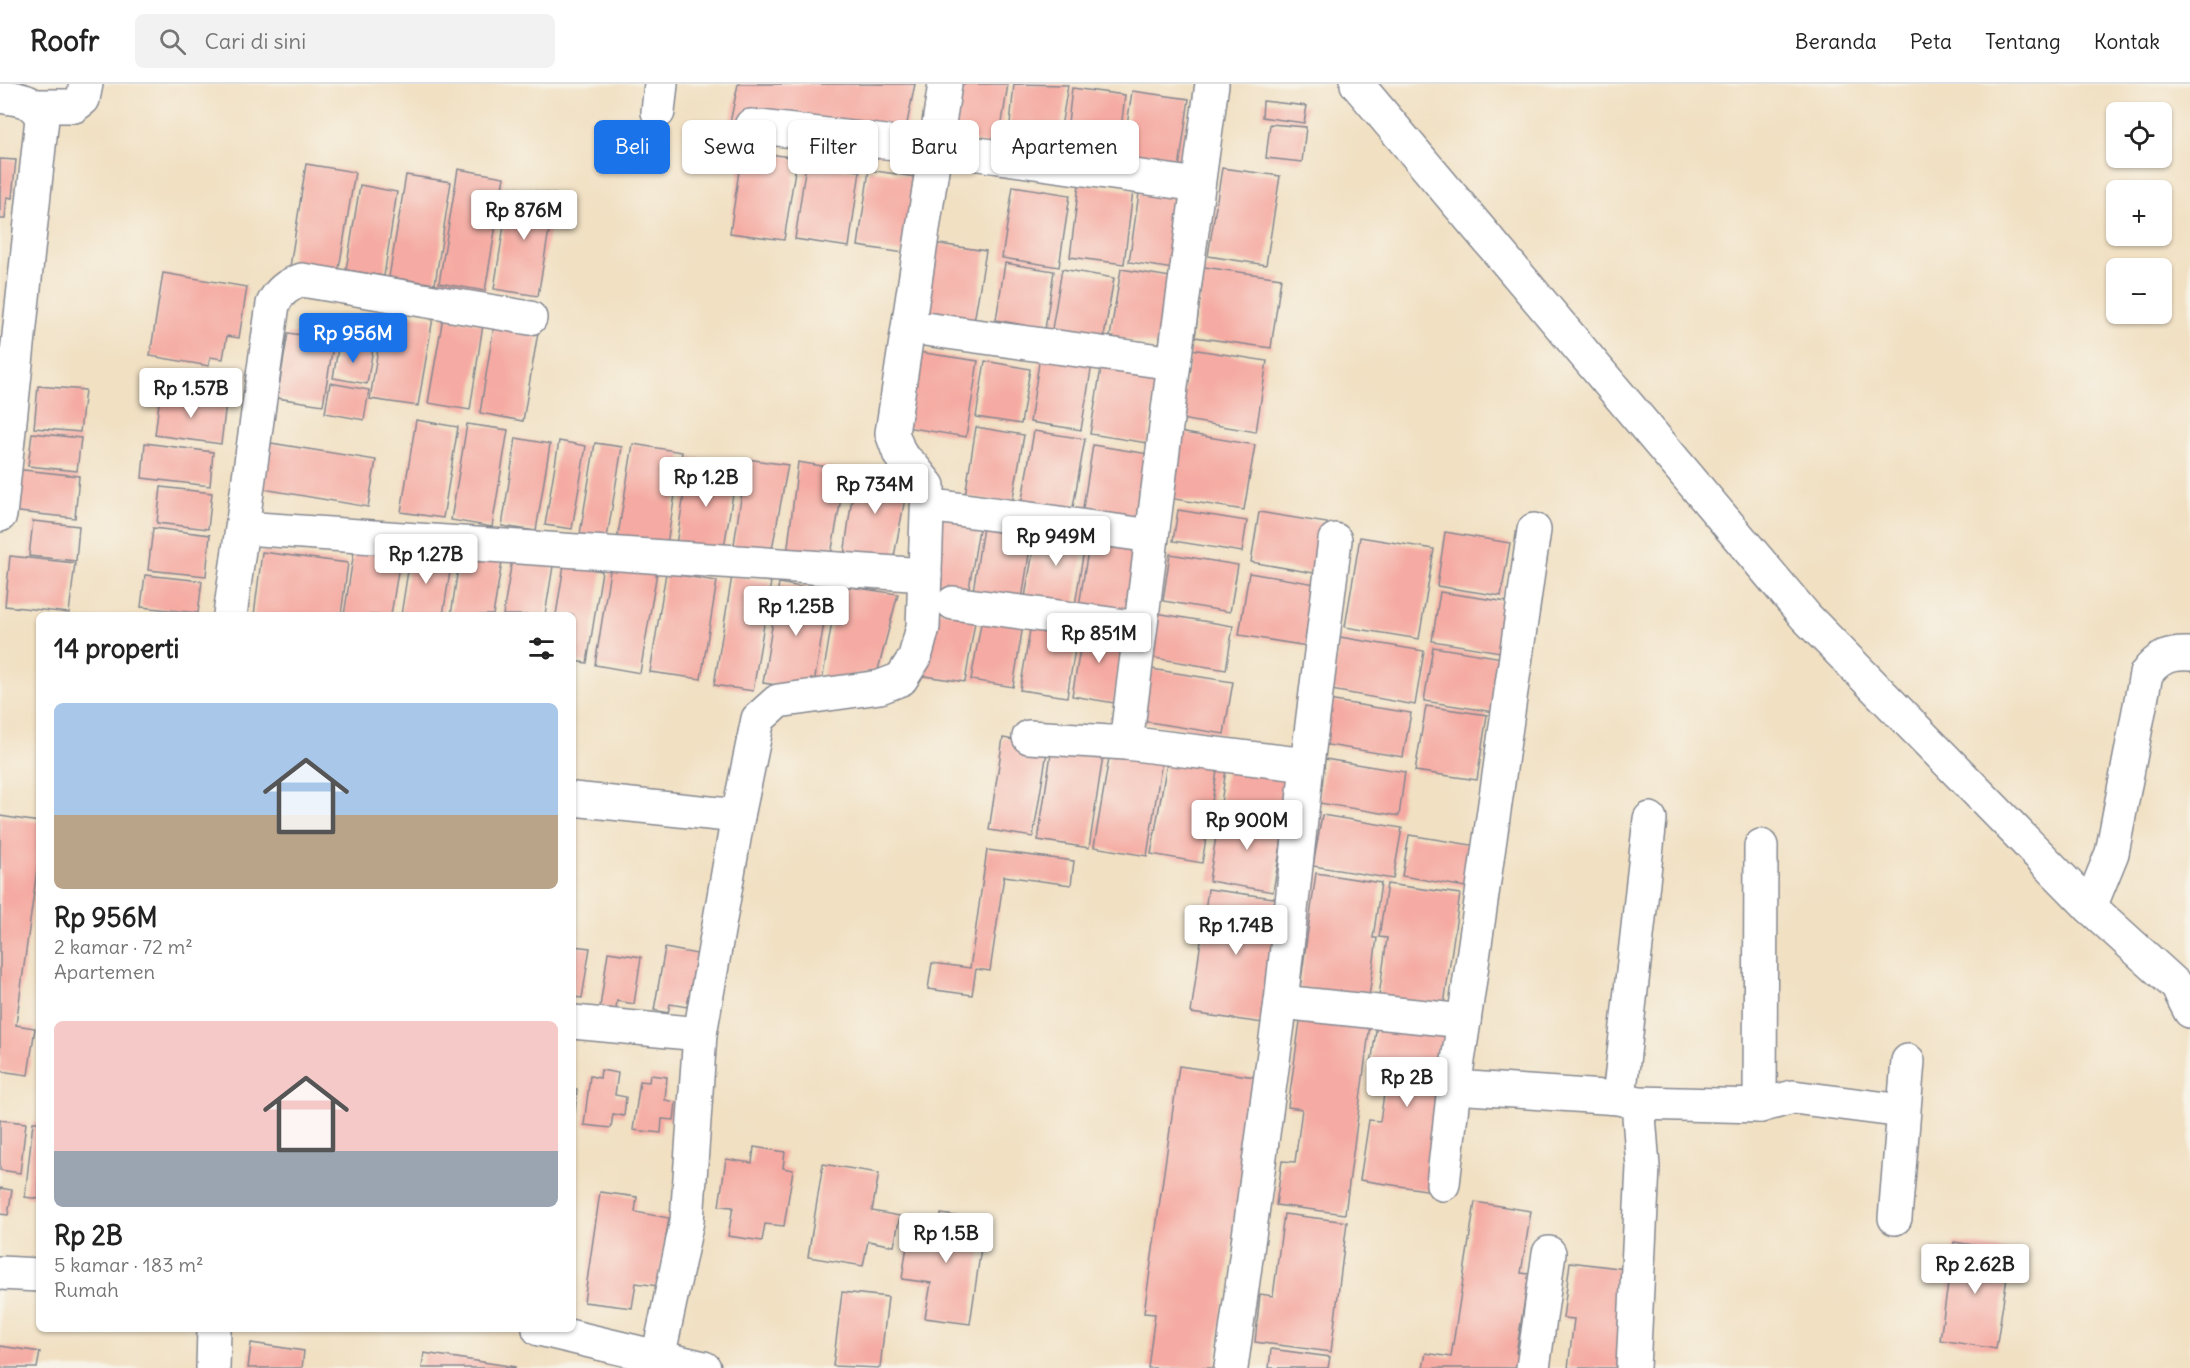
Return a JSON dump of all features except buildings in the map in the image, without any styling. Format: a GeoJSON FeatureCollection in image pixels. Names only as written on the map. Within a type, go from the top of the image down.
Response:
{"type":"FeatureCollection","features":[{"type":"Feature","properties":{"kind":"street"},"geometry":{"type":"LineString","coordinates":[[0,96],[26,101],[36,106],[74,106],[83,99],[86,84]]}},
{"type":"Feature","properties":{"kind":"street"},"geometry":{"type":"LineString","coordinates":[[940,120],[945,84]]}},
{"type":"Feature","properties":{"kind":"street"},"geometry":{"type":"LineString","coordinates":[[1126,743],[1212,84]]}},
{"type":"Feature","properties":{"kind":"street"},"geometry":{"type":"LineString","coordinates":[[1357,84],[1806,617],[2090,907],[2177,986],[2190,1011]]}},
{"type":"Feature","properties":{"kind":"street"},"geometry":{"type":"LineString","coordinates":[[1,503],[14,250],[42,118],[36,106]]}},
{"type":"Feature","properties":{"kind":"street"},"geometry":{"type":"LineString","coordinates":[[776,129],[890,143]]}},
{"type":"Feature","properties":{"kind":"street"},"geometry":{"type":"LineString","coordinates":[[979,154],[1198,185]]}},
{"type":"Feature","properties":{"kind":"street"},"geometry":{"type":"LineString","coordinates":[[658,1358],[687,1221],[700,1034],[738,816],[758,719],[778,701],[880,687],[901,679],[915,657],[923,627],[928,486],[912,465],[900,455],[892,433],[932,174]]}},
{"type":"Feature","properties":{"kind":"street"},"geometry":{"type":"LineString","coordinates":[[230,612],[273,304],[276,297],[292,283],[302,280],[530,318]]}},
{"type":"Feature","properties":{"kind":"street"},"geometry":{"type":"LineString","coordinates":[[910,327],[1174,363]]}},
{"type":"Feature","properties":{"kind":"street"},"geometry":{"type":"LineString","coordinates":[[928,505],[1152,536]]}},
{"type":"Feature","properties":{"kind":"street"},"geometry":{"type":"LineString","coordinates":[[243,528],[925,575]]}},
{"type":"Feature","properties":{"kind":"street"},"geometry":{"type":"LineString","coordinates":[[1443,1184],[1454,1087],[1534,530]]}},
{"type":"Feature","properties":{"kind":"street"},"geometry":{"type":"LineString","coordinates":[[1231,1368],[1281,1002],[1335,540]]}},
{"type":"Feature","properties":{"kind":"street"},"geometry":{"type":"LineString","coordinates":[[953,603],[1140,628]]}},
{"type":"Feature","properties":{"kind":"street"},"geometry":{"type":"LineString","coordinates":[[2090,907],[2112,854],[2146,674],[2159,659],[2173,653],[2190,654]]}},
{"type":"Feature","properties":{"kind":"street"},"geometry":{"type":"LineString","coordinates":[[1029,737],[1126,743],[1307,765]]}},
{"type":"Feature","properties":{"kind":"street"},"geometry":{"type":"LineString","coordinates":[[576,799],[738,816]]}},
{"type":"Feature","properties":{"kind":"street"},"geometry":{"type":"LineString","coordinates":[[1632,1368],[1643,1167],[1629,1100],[1650,819]]}},
{"type":"Feature","properties":{"kind":"street"},"geometry":{"type":"LineString","coordinates":[[1760,1106],[1761,846]]}},
{"type":"Feature","properties":{"kind":"street"},"geometry":{"type":"LineString","coordinates":[[1281,1002],[1464,1021]]}},
{"type":"Feature","properties":{"kind":"street"},"geometry":{"type":"LineString","coordinates":[[576,1022],[700,1034]]}},
{"type":"Feature","properties":{"kind":"street"},"geometry":{"type":"LineString","coordinates":[[1894,1218],[1908,1061]]}},
{"type":"Feature","properties":{"kind":"street"},"geometry":{"type":"LineString","coordinates":[[1454,1087],[1629,1100],[1760,1106],[1793,1097],[1903,1111]]}},
{"type":"Feature","properties":{"kind":"street"},"geometry":{"type":"LineString","coordinates":[[1533,1368],[1549,1253]]}},
{"type":"Feature","properties":{"kind":"street"},"geometry":{"type":"LineString","coordinates":[[0,1273],[36,1275]]}},
{"type":"Feature","properties":{"kind":"street"},"geometry":{"type":"LineString","coordinates":[[213,1368],[214,1332]]}},
{"type":"Feature","properties":{"kind":"street"},"geometry":{"type":"LineString","coordinates":[[550,1332],[700,1368]]}}]}
